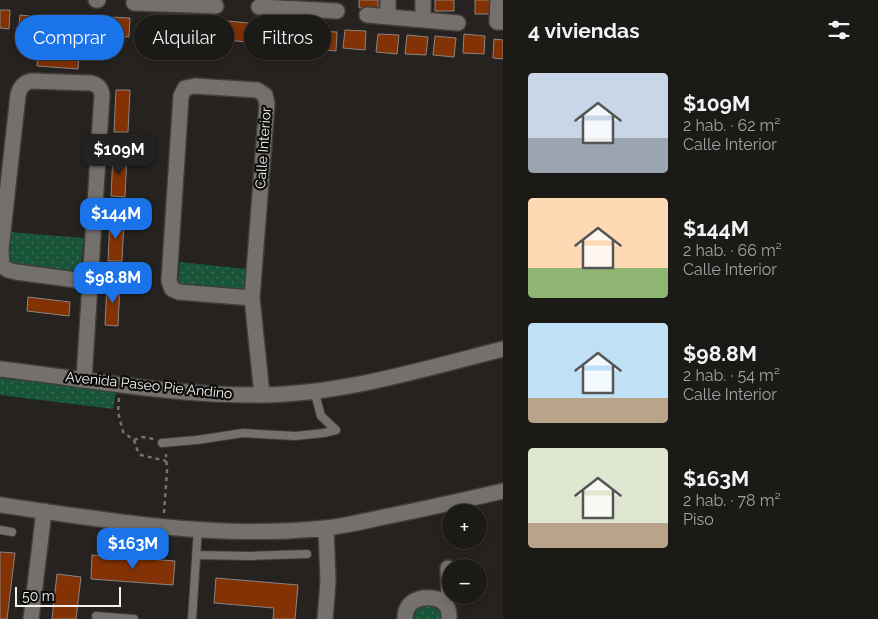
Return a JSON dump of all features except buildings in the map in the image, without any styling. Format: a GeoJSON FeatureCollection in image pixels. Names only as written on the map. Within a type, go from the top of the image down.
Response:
{"type":"FeatureCollection","features":[{"type":"Feature","properties":{"kind":"street"},"geometry":{"type":"LineString","coordinates":[[388,0],[388,17]]}},
{"type":"Feature","properties":{"kind":"street"},"geometry":{"type":"LineString","coordinates":[[423,0],[423,20]]}},
{"type":"Feature","properties":{"kind":"street"},"geometry":{"type":"LineString","coordinates":[[498,0],[500,22]]}},
{"type":"Feature","properties":{"kind":"street"},"geometry":{"type":"LineString","coordinates":[[134,3],[190,3],[216,6]]}},
{"type":"Feature","properties":{"kind":"street"},"geometry":{"type":"LineString","coordinates":[[266,5],[305,5],[337,11]]}},
{"type":"Feature","properties":{"kind":"street"},"geometry":{"type":"LineString","coordinates":[[367,15],[458,23]]}},
{"type":"Feature","properties":{"kind":"street"},"geometry":{"type":"LineString","coordinates":[[84,379],[91,282],[103,100],[101,88],[96,84],[26,82],[22,85],[18,95],[1,249],[2,266],[16,272],[91,282]]}},
{"type":"Feature","properties":{"kind":"street","name":"Calle Interior"},"geometry":{"type":"LineString","coordinates":[[252,298],[179,292],[172,289],[169,281],[181,96],[185,88],[195,86],[257,90],[265,95],[267,104],[252,298],[262,395]]}},
{"type":"Feature","properties":{"kind":"street","name":"Avenida Paseo Pie Andino"},"geometry":{"type":"LineString","coordinates":[[0,369],[202,393],[262,395],[314,390],[387,378],[503,349]]}},
{"type":"Feature","properties":{"kind":"street"},"geometry":{"type":"LineString","coordinates":[[0,505],[163,527],[264,531],[326,528],[503,491]]}},
{"type":"Feature","properties":{"kind":"street"},"geometry":{"type":"LineString","coordinates":[[31,619],[44,511]]}},
{"type":"Feature","properties":{"kind":"street"},"geometry":{"type":"LineString","coordinates":[[325,619],[328,582],[326,528]]}},
{"type":"Feature","properties":{"kind":"street"},"geometry":{"type":"LineString","coordinates":[[404,619],[406,610],[414,601],[436,598],[442,601]]}},
{"type":"Feature","properties":{"kind":"street"},"geometry":{"type":"LineString","coordinates":[[445,604],[448,609],[449,619]]}},
{"type":"Feature","properties":{"kind":"lane"},"geometry":{"type":"LineString","coordinates":[[162,443],[243,433],[294,436],[336,430],[321,416],[314,390]]}},
{"type":"Feature","properties":{"kind":"lane"},"geometry":{"type":"LineString","coordinates":[[192,619],[198,528]]}},
{"type":"Feature","properties":{"kind":"lane"},"geometry":{"type":"LineString","coordinates":[[0,530],[12,532]]}},
{"type":"Feature","properties":{"kind":"lane"},"geometry":{"type":"LineString","coordinates":[[196,555],[307,554]]}},
{"type":"Feature","properties":{"kind":"lane"},"geometry":{"type":"LineString","coordinates":[[96,616],[134,619]]}},
{"type":"Feature","properties":{"kind":"path"},"geometry":{"type":"LineString","coordinates":[[120,384],[118,412],[123,432],[134,440],[141,455],[166,461]]}},
{"type":"Feature","properties":{"kind":"path"},"geometry":{"type":"LineString","coordinates":[[165,495],[167,471]]}},
{"type":"Feature","properties":{"kind":"green space"},"geometry":{"type":"Polygon","coordinates":[[[10,232],[84,238],[80,272],[11,263],[7,251],[10,232]]]}},
{"type":"Feature","properties":{"kind":"green space"},"geometry":{"type":"Polygon","coordinates":[[[180,262],[246,269],[244,291],[178,285],[180,262]]]}},
{"type":"Feature","properties":{"kind":"green space"},"geometry":{"type":"Polygon","coordinates":[[[0,378],[116,392],[113,409],[0,395],[0,378]]]}},
{"type":"Feature","properties":{"kind":"green space"},"geometry":{"type":"Polygon","coordinates":[[[437,602],[445,619],[410,619],[413,608],[437,602]]]}}]}
